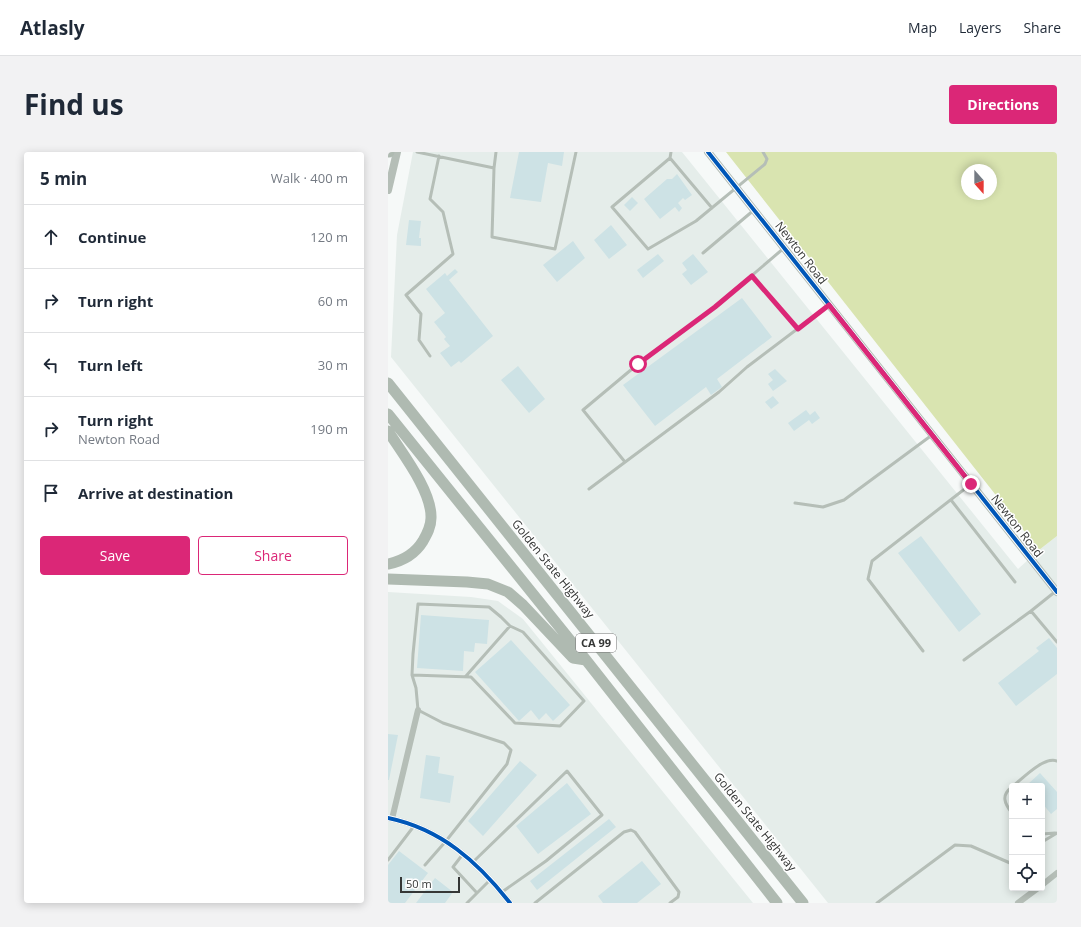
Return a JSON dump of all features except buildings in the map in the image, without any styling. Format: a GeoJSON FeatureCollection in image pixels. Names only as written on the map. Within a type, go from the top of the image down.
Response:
{"type":"FeatureCollection","features":[{"type":"Feature","properties":{"kind":"highway","name":"Golden State Highway"},"geometry":{"type":"LineString","coordinates":[[388,383],[803,903]]}},
{"type":"Feature","properties":{"kind":"highway","name":"CA 99"},"geometry":{"type":"LineString","coordinates":[[388,414],[586,660],[777,903]]}},
{"type":"Feature","properties":{"kind":"highway"},"geometry":{"type":"LineString","coordinates":[[388,431],[426,490],[430,505],[431,519],[428,532],[419,548],[408,557],[398,562],[388,564]]}},
{"type":"Feature","properties":{"kind":"highway"},"geometry":{"type":"LineString","coordinates":[[388,579],[488,584],[508,592],[523,605],[573,658],[586,660]]}},
{"type":"Feature","properties":{"kind":"street"},"geometry":{"type":"LineString","coordinates":[[388,190],[397,152]]}},
{"type":"Feature","properties":{"kind":"street","name":"Newton Road"},"geometry":{"type":"LineString","coordinates":[[708,152],[1056,592]]}},
{"type":"Feature","properties":{"kind":"street"},"geometry":{"type":"LineString","coordinates":[[418,710],[390,818],[436,835],[446,841],[473,862],[502,892],[510,903]]}},
{"type":"Feature","properties":{"kind":"street"},"geometry":{"type":"LineString","coordinates":[[1045,883],[1057,873]]}},
{"type":"Feature","properties":{"kind":"street"},"geometry":{"type":"LineString","coordinates":[[1018,903],[1034,891]]}},
{"type":"Feature","properties":{"kind":"lane"},"geometry":{"type":"LineString","coordinates":[[417,152],[494,168]]}},
{"type":"Feature","properties":{"kind":"lane"},"geometry":{"type":"LineString","coordinates":[[496,152],[494,168],[492,237],[555,249],[576,152]]}},
{"type":"Feature","properties":{"kind":"lane"},"geometry":{"type":"LineString","coordinates":[[671,152],[670,158],[612,207],[648,249],[696,221],[765,164],[766,159],[763,152]]}},
{"type":"Feature","properties":{"kind":"lane"},"geometry":{"type":"LineString","coordinates":[[430,356],[419,340],[421,314],[406,295],[453,254],[443,212],[430,199],[439,156]]}},
{"type":"Feature","properties":{"kind":"lane"},"geometry":{"type":"LineString","coordinates":[[670,158],[712,208]]}},
{"type":"Feature","properties":{"kind":"lane"},"geometry":{"type":"LineString","coordinates":[[703,253],[754,210]]}},
{"type":"Feature","properties":{"kind":"lane"},"geometry":{"type":"LineString","coordinates":[[625,462],[583,410],[638,364],[715,307],[784,248]]}},
{"type":"Feature","properties":{"kind":"lane"},"geometry":{"type":"LineString","coordinates":[[752,276],[798,329]]}},
{"type":"Feature","properties":{"kind":"lane"},"geometry":{"type":"LineString","coordinates":[[589,489],[719,392],[747,367],[829,305]]}},
{"type":"Feature","properties":{"kind":"lane"},"geometry":{"type":"LineString","coordinates":[[795,503],[823,507],[844,500],[932,435]]}},
{"type":"Feature","properties":{"kind":"lane"},"geometry":{"type":"LineString","coordinates":[[923,651],[868,579],[872,561],[971,484]]}},
{"type":"Feature","properties":{"kind":"lane"},"geometry":{"type":"LineString","coordinates":[[951,500],[1015,582]]}},
{"type":"Feature","properties":{"kind":"lane"},"geometry":{"type":"LineString","coordinates":[[964,660],[1056,592]]}},
{"type":"Feature","properties":{"kind":"lane"},"geometry":{"type":"LineString","coordinates":[[412,675],[471,676],[515,723],[560,726],[584,701],[523,632],[510,626],[501,616],[489,607],[418,604],[412,675],[416,688],[418,710],[443,723],[504,743],[511,750],[507,764],[425,865]]}},
{"type":"Feature","properties":{"kind":"lane"},"geometry":{"type":"LineString","coordinates":[[1032,611],[1057,642]]}},
{"type":"Feature","properties":{"kind":"lane"},"geometry":{"type":"LineString","coordinates":[[466,676],[510,626]]}},
{"type":"Feature","properties":{"kind":"lane"},"geometry":{"type":"LineString","coordinates":[[1016,783],[1042,763],[1054,760],[1057,761]]}},
{"type":"Feature","properties":{"kind":"lane"},"geometry":{"type":"LineString","coordinates":[[473,862],[567,771],[602,814],[546,861],[502,892]]}},
{"type":"Feature","properties":{"kind":"lane"},"geometry":{"type":"LineString","coordinates":[[1009,788],[1007,790],[1004,800],[1009,809]]}},
{"type":"Feature","properties":{"kind":"lane"},"geometry":{"type":"LineString","coordinates":[[388,860],[414,826]]}},
{"type":"Feature","properties":{"kind":"lane"},"geometry":{"type":"LineString","coordinates":[[535,903],[624,832],[631,830],[635,832],[679,892],[678,896],[670,903]]}},
{"type":"Feature","properties":{"kind":"lane"},"geometry":{"type":"LineString","coordinates":[[1045,834],[1057,833]]}},
{"type":"Feature","properties":{"kind":"lane"},"geometry":{"type":"LineString","coordinates":[[1045,840],[1057,833]]}},
{"type":"Feature","properties":{"kind":"lane"},"geometry":{"type":"LineString","coordinates":[[877,903],[955,845],[971,846],[1009,862]]}},
{"type":"Feature","properties":{"kind":"lane"},"geometry":{"type":"LineString","coordinates":[[463,854],[453,867],[478,893]]}},
{"type":"Feature","properties":{"kind":"lane"},"geometry":{"type":"LineString","coordinates":[[467,903],[490,880]]}},
{"type":"Feature","properties":{"kind":"shaded area"},"geometry":{"type":"Polygon","coordinates":[[[413,152],[682,152],[1018,569],[1057,536],[1057,903],[828,903],[391,357],[397,235],[413,152]]]}},
{"type":"Feature","properties":{"kind":"shaded area"},"geometry":{"type":"Polygon","coordinates":[[[388,592],[471,597],[498,601],[523,619],[753,903],[388,903],[388,592]]]}},
{"type":"Feature","properties":{"kind":"green space"},"geometry":{"type":"Polygon","coordinates":[[[726,152],[1057,152],[1057,536],[1039,550],[726,152]]]}},
{"type":"Feature","properties":{"kind":"cycle path"},"geometry":{"type":"LineString","coordinates":[[708,152],[1057,592]]}},
{"type":"Feature","properties":{"kind":"cycle path"},"geometry":{"type":"LineString","coordinates":[[388,818],[425,830],[457,849],[485,874],[510,903]]}},
{"type":"Feature","properties":{"kind":"route"},"geometry":{"type":"LineString","coordinates":[[638,364],[715,307],[752,276],[798,329],[829,305],[971,484]]}}]}
